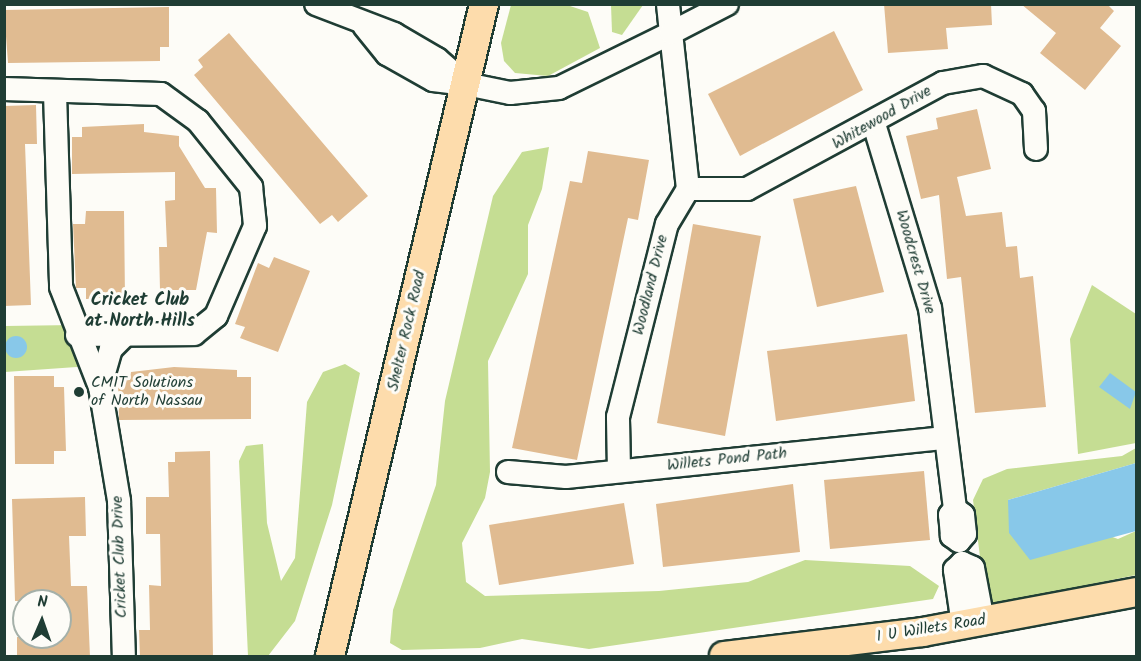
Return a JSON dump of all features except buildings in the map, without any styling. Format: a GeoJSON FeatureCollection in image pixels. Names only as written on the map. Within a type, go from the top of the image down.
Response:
{"type":"FeatureCollection","features":[{"type":"Feature","properties":{"kind":"main road","name":"Shelter Rock Road"},"geometry":{"type":"LineString","coordinates":[[330,657],[484,4]]}},
{"type":"Feature","properties":{"kind":"main road","name":"I U Willets Road"},"geometry":{"type":"LineString","coordinates":[[724,657],[973,623],[1137,592]]}},
{"type":"Feature","properties":{"kind":"street"},"geometry":{"type":"LineString","coordinates":[[316,4],[364,26],[387,54],[433,80],[510,93],[545,92],[727,4]]}},
{"type":"Feature","properties":{"kind":"street"},"geometry":{"type":"LineString","coordinates":[[668,4],[688,189]]}},
{"type":"Feature","properties":{"kind":"street","name":"Whitewood Drive"},"geometry":{"type":"LineString","coordinates":[[688,189],[747,189],[874,124],[943,83],[983,76],[1022,94],[1034,111],[1036,149]]}},
{"type":"Feature","properties":{"kind":"street"},"geometry":{"type":"LineString","coordinates":[[4,89],[55,93],[161,93],[198,121],[251,187],[255,226],[216,316],[194,334],[78,335]]}},
{"type":"Feature","properties":{"kind":"street","name":"Cricket Club Drive"},"geometry":{"type":"LineString","coordinates":[[55,93],[61,287],[100,387],[119,501],[124,657]]}},
{"type":"Feature","properties":{"kind":"street","name":"Woodcrest Drive"},"geometry":{"type":"LineString","coordinates":[[874,124],[930,308],[955,509],[964,519],[965,534],[961,552],[973,568],[973,623]]}},
{"type":"Feature","properties":{"kind":"street","name":"Woodland Drive"},"geometry":{"type":"LineString","coordinates":[[619,471],[618,417],[667,224],[688,189]]}},
{"type":"Feature","properties":{"kind":"street","name":"Cricket Club Drive"},"geometry":{"type":"LineString","coordinates":[[100,387],[111,349],[124,336]]}},
{"type":"Feature","properties":{"kind":"street","name":"Willets Pond Path"},"geometry":{"type":"LineString","coordinates":[[508,472],[540,478],[945,438]]}},
{"type":"Feature","properties":{"kind":"green space"},"geometry":{"type":"Polygon","coordinates":[[[511,5],[567,5],[588,12],[600,48],[548,76],[515,73],[504,61],[501,43],[511,5]]]}},
{"type":"Feature","properties":{"kind":"green space"},"geometry":{"type":"Polygon","coordinates":[[[611,5],[643,5],[622,35],[612,32],[611,5]]]}},
{"type":"Feature","properties":{"kind":"green space"},"geometry":{"type":"Polygon","coordinates":[[[549,147],[542,189],[528,225],[528,274],[488,361],[490,472],[485,498],[462,543],[466,582],[485,596],[659,591],[748,582],[805,560],[910,566],[939,586],[933,599],[589,649],[522,639],[480,648],[402,650],[390,643],[393,610],[436,485],[445,401],[493,196],[522,152],[549,147]]]}},
{"type":"Feature","properties":{"kind":"green space"},"geometry":{"type":"Polygon","coordinates":[[[1092,285],[1136,314],[1136,443],[1078,454],[1070,339],[1092,285]]]}},
{"type":"Feature","properties":{"kind":"green space"},"geometry":{"type":"Polygon","coordinates":[[[74,325],[91,366],[5,372],[5,326],[74,325]]]}},
{"type":"Feature","properties":{"kind":"green space"},"geometry":{"type":"Polygon","coordinates":[[[345,364],[360,373],[332,505],[295,621],[268,656],[248,656],[239,461],[246,446],[263,444],[267,523],[281,581],[295,558],[307,402],[323,372],[345,364]]]}},
{"type":"Feature","properties":{"kind":"green space"},"geometry":{"type":"Polygon","coordinates":[[[1136,448],[1136,463],[1008,500],[1118,539],[1136,531],[1136,575],[986,606],[973,500],[983,479],[1007,469],[1122,456],[1136,448]]]}},
{"type":"Feature","properties":{"kind":"water"},"geometry":{"type":"Polygon","coordinates":[[[16,336],[24,339],[27,347],[24,355],[16,358],[8,355],[5,347],[8,339],[16,336]]]}},
{"type":"Feature","properties":{"kind":"water"},"geometry":{"type":"Polygon","coordinates":[[[1110,373],[1136,392],[1130,409],[1099,387],[1110,373]]]}},
{"type":"Feature","properties":{"kind":"water"},"geometry":{"type":"Polygon","coordinates":[[[1136,463],[1136,531],[1030,560],[1009,533],[1008,500],[1136,463]]]}},
{"type":"Feature","properties":{"kind":"place","name":"CMIT Solutions of North Nassau"},"geometry":{"type":"Point","coordinates":[79,392]}},
{"type":"Feature","properties":{"kind":"district","name":"Cricket Club at North Hills"},"geometry":{"type":"Point","coordinates":[140,312]}}]}
